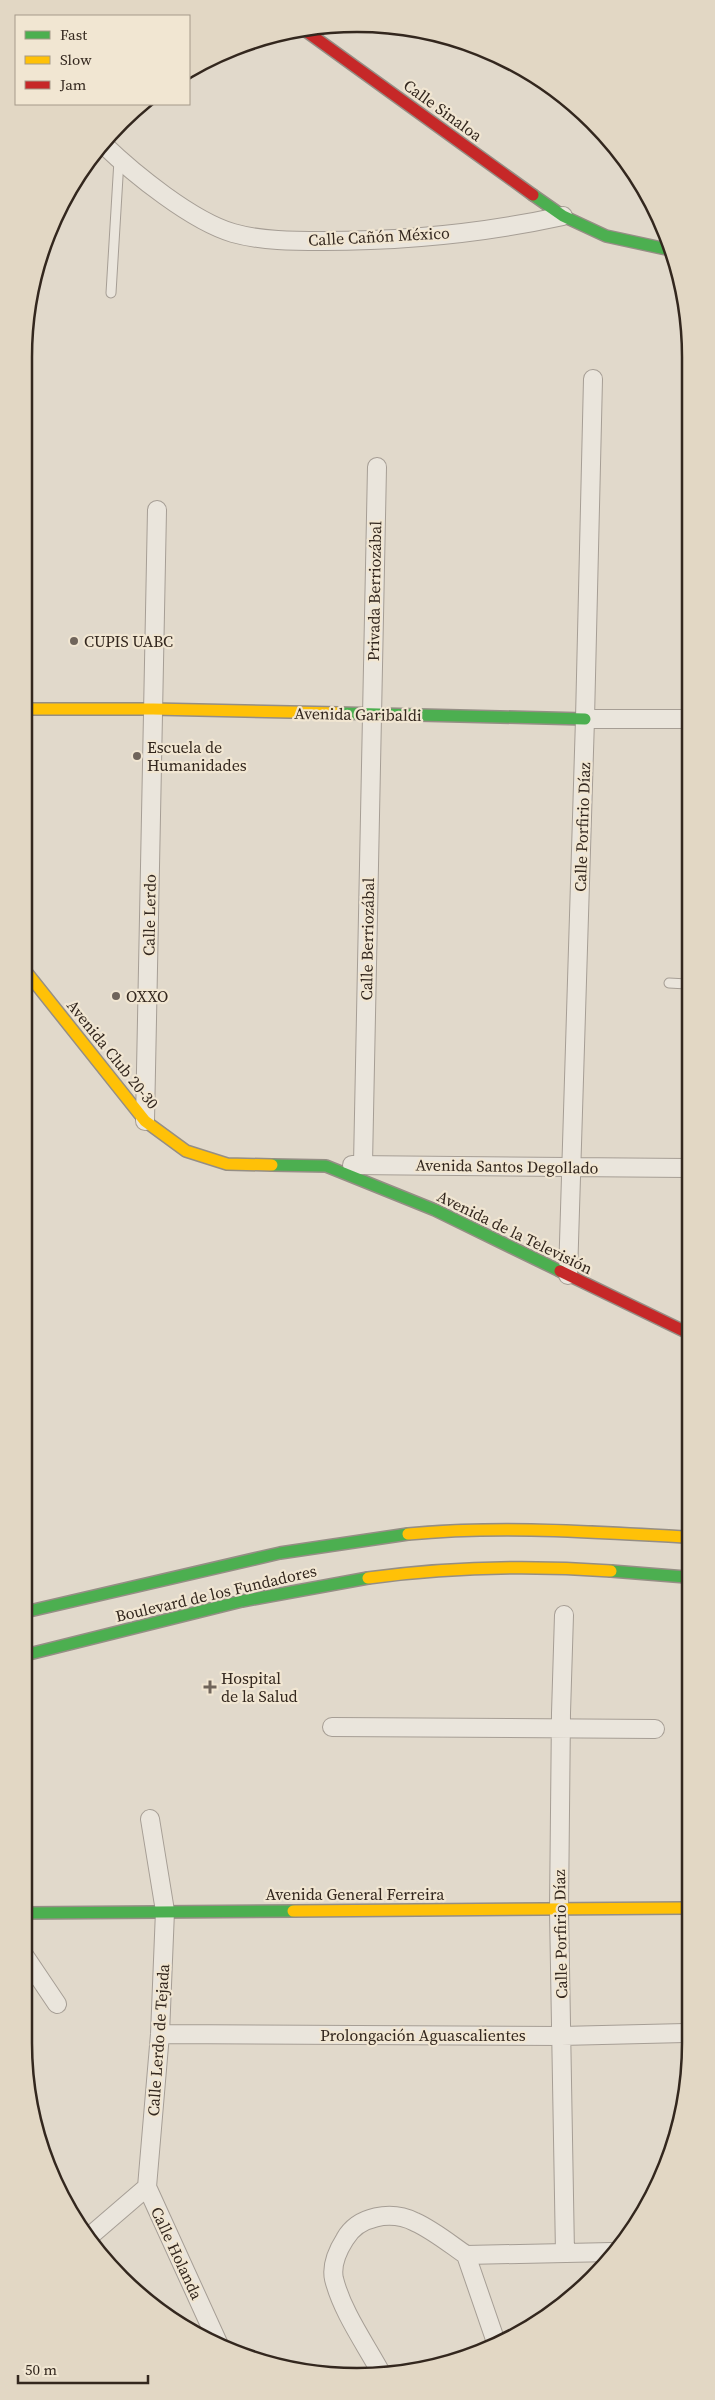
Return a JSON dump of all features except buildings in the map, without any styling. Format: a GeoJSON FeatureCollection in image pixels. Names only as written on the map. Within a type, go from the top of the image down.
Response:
{"type":"FeatureCollection","features":[{"type":"Feature","properties":{"kind":"main road","name":"Calle Sinaloa"},"geometry":{"type":"LineString","coordinates":[[312,36],[564,216],[606,236],[663,248]]}},
{"type":"Feature","properties":{"kind":"main road","name":"Avenida Garibaldi"},"geometry":{"type":"LineString","coordinates":[[32,709],[153,709],[586,719]]}},
{"type":"Feature","properties":{"kind":"main road","name":"Avenida Club 20-30"},"geometry":{"type":"LineString","coordinates":[[32,979],[145,1121],[186,1152],[226,1164],[326,1166]]}},
{"type":"Feature","properties":{"kind":"main road","name":"Avenida de la Televisión"},"geometry":{"type":"LineString","coordinates":[[326,1166],[435,1210],[682,1330]]}},
{"type":"Feature","properties":{"kind":"main road","name":"Boulevard de los Fundadores"},"geometry":{"type":"LineString","coordinates":[[32,1610],[280,1553],[382,1536],[456,1529],[682,1537]]}},
{"type":"Feature","properties":{"kind":"main road","name":"Boulevard de los Fundadores"},"geometry":{"type":"LineString","coordinates":[[32,1653],[290,1590],[382,1576],[463,1568],[570,1563],[682,1577]]}},
{"type":"Feature","properties":{"kind":"main road","name":"Avenida General Ferreira"},"geometry":{"type":"LineString","coordinates":[[32,1913],[682,1908]]}},
{"type":"Feature","properties":{"kind":"street","name":"Calle Cañón México"},"geometry":{"type":"LineString","coordinates":[[108,149],[119,160],[186,211],[233,233],[288,241],[369,241],[523,225],[564,216]]}},
{"type":"Feature","properties":{"kind":"street","name":"Calle Porfirio Díaz"},"geometry":{"type":"LineString","coordinates":[[568,1275],[586,719],[594,379]]}},
{"type":"Feature","properties":{"kind":"street","name":"Privada Berriozábal"},"geometry":{"type":"LineString","coordinates":[[371,715],[377,467]]}},
{"type":"Feature","properties":{"kind":"street","name":"Calle Lerdo"},"geometry":{"type":"LineString","coordinates":[[145,1121],[157,510]]}},
{"type":"Feature","properties":{"kind":"street","name":"Calle Berriozábal"},"geometry":{"type":"LineString","coordinates":[[362,1164],[371,715]]}},
{"type":"Feature","properties":{"kind":"street","name":"Avenida Garibaldi"},"geometry":{"type":"LineString","coordinates":[[586,719],[682,719]]}},
{"type":"Feature","properties":{"kind":"street","name":"Avenida Santos Degollado"},"geometry":{"type":"LineString","coordinates":[[326,1166],[362,1164],[682,1168]]}},
{"type":"Feature","properties":{"kind":"street","name":"Calle Porfirio Díaz"},"geometry":{"type":"LineString","coordinates":[[564,1614],[560,1729],[559,1910],[565,2253]]}},
{"type":"Feature","properties":{"kind":"street"},"geometry":{"type":"LineString","coordinates":[[332,1727],[655,1729]]}},
{"type":"Feature","properties":{"kind":"street","name":"Calle Lerdo de Tejada"},"geometry":{"type":"LineString","coordinates":[[147,2188],[160,2034],[165,1911],[150,1818]]}},
{"type":"Feature","properties":{"kind":"street"},"geometry":{"type":"LineString","coordinates":[[32,1967],[57,2004]]}},
{"type":"Feature","properties":{"kind":"street","name":"Prolongación Aguascalientes"},"geometry":{"type":"LineString","coordinates":[[160,2034],[561,2036],[682,2033]]}},
{"type":"Feature","properties":{"kind":"street"},"geometry":{"type":"LineString","coordinates":[[94,2232],[147,2188]]}},
{"type":"Feature","properties":{"kind":"street","name":"Calle Holanda"},"geometry":{"type":"LineString","coordinates":[[147,2188],[214,2334]]}},
{"type":"Feature","properties":{"kind":"street"},"geometry":{"type":"LineString","coordinates":[[378,2367],[344,2305],[333,2277],[336,2254],[351,2229],[368,2218],[396,2216],[414,2221],[466,2255],[606,2252]]}},
{"type":"Feature","properties":{"kind":"street"},"geometry":{"type":"LineString","coordinates":[[466,2255],[494,2338]]}},
{"type":"Feature","properties":{"kind":"lane"},"geometry":{"type":"LineString","coordinates":[[112,293],[119,160]]}},
{"type":"Feature","properties":{"kind":"lane"},"geometry":{"type":"LineString","coordinates":[[670,983],[682,984]]}},
{"type":"Feature","properties":{"kind":"traffic: fast"},"geometry":{"type":"LineString","coordinates":[[533,195],[563,216],[606,236],[663,248]]}},
{"type":"Feature","properties":{"kind":"traffic: fast"},"geometry":{"type":"LineString","coordinates":[[339,713],[585,719]]}},
{"type":"Feature","properties":{"kind":"traffic: fast"},"geometry":{"type":"LineString","coordinates":[[272,1165],[326,1166],[435,1210],[560,1271]]}},
{"type":"Feature","properties":{"kind":"traffic: fast"},"geometry":{"type":"LineString","coordinates":[[32,1610],[280,1553],[408,1534]]}},
{"type":"Feature","properties":{"kind":"traffic: fast"},"geometry":{"type":"LineString","coordinates":[[611,1571],[682,1577]]}},
{"type":"Feature","properties":{"kind":"traffic: fast"},"geometry":{"type":"LineString","coordinates":[[32,1653],[242,1601],[368,1578]]}},
{"type":"Feature","properties":{"kind":"traffic: fast"},"geometry":{"type":"LineString","coordinates":[[32,1913],[293,1911]]}},
{"type":"Feature","properties":{"kind":"traffic: slow"},"geometry":{"type":"LineString","coordinates":[[32,709],[153,709],[339,713]]}},
{"type":"Feature","properties":{"kind":"traffic: slow"},"geometry":{"type":"LineString","coordinates":[[32,979],[145,1121],[186,1151],[227,1164],[272,1165]]}},
{"type":"Feature","properties":{"kind":"traffic: slow"},"geometry":{"type":"LineString","coordinates":[[408,1534],[443,1531],[512,1530],[582,1531],[682,1537]]}},
{"type":"Feature","properties":{"kind":"traffic: slow"},"geometry":{"type":"LineString","coordinates":[[368,1578],[429,1571],[489,1568],[611,1571]]}},
{"type":"Feature","properties":{"kind":"traffic: slow"},"geometry":{"type":"LineString","coordinates":[[293,1911],[682,1908]]}},
{"type":"Feature","properties":{"kind":"traffic: jam"},"geometry":{"type":"LineString","coordinates":[[312,36],[533,195]]}},
{"type":"Feature","properties":{"kind":"traffic: jam"},"geometry":{"type":"LineString","coordinates":[[560,1271],[682,1330]]}},
{"type":"Feature","properties":{"kind":"place","name":"CUPIS UABC"},"geometry":{"type":"Point","coordinates":[74,641]}},
{"type":"Feature","properties":{"kind":"place","name":"Escuela de Humanidades"},"geometry":{"type":"Point","coordinates":[137,756]}},
{"type":"Feature","properties":{"kind":"place","name":"OXXO"},"geometry":{"type":"Point","coordinates":[116,996]}},
{"type":"Feature","properties":{"kind":"place","name":"Hospital de la Salud"},"geometry":{"type":"Point","coordinates":[210,1687]}}]}
